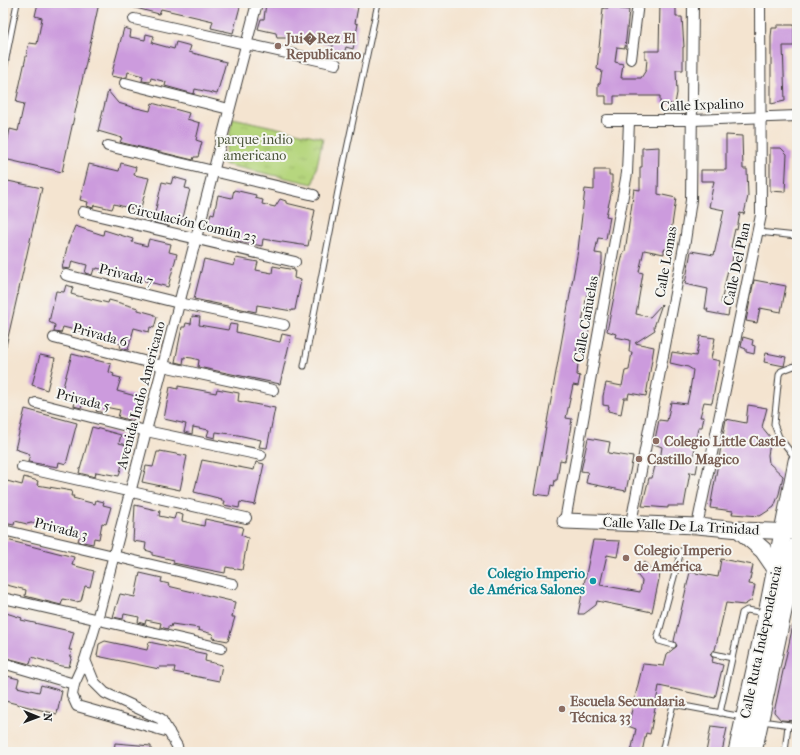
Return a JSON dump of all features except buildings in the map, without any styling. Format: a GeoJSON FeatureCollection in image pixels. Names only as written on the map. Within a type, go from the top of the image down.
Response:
{"type":"FeatureCollection","features":[{"type":"Feature","properties":{"kind":"main road","name":"Calle Ruta Independencia"},"geometry":{"type":"LineString","coordinates":[[774,616],[776,569],[791,532],[797,461]]}},
{"type":"Feature","properties":{"kind":"main road"},"geometry":{"type":"LineString","coordinates":[[740,530],[763,550],[776,569]]}},
{"type":"Feature","properties":{"kind":"main road","name":"Calle Ruta Independencia"},"geometry":{"type":"LineString","coordinates":[[737,752],[752,719],[774,616],[797,546]]}},
{"type":"Feature","properties":{"kind":"main road","name":"Calle Ruta Independencia"},"geometry":{"type":"LineString","coordinates":[[752,719],[753,752]]}},
{"type":"Feature","properties":{"kind":"street","name":"Avenida Indio Americano"},"geometry":{"type":"LineString","coordinates":[[74,684],[85,660],[97,620],[257,3]]}},
{"type":"Feature","properties":{"kind":"street"},"geometry":{"type":"LineString","coordinates":[[631,59],[638,3]]}},
{"type":"Feature","properties":{"kind":"street","name":"Calle Lomas"},"geometry":{"type":"LineString","coordinates":[[631,523],[685,241],[691,200],[693,3]]}},
{"type":"Feature","properties":{"kind":"street","name":"Calle Del Plan"},"geometry":{"type":"LineString","coordinates":[[697,526],[758,232],[763,191],[760,3]]}},
{"type":"Feature","properties":{"kind":"street"},"geometry":{"type":"LineString","coordinates":[[134,19],[336,64]]}},
{"type":"Feature","properties":{"kind":"street"},"geometry":{"type":"LineString","coordinates":[[125,83],[229,109]]}},
{"type":"Feature","properties":{"kind":"street","name":"Calle Ixpalino"},"geometry":{"type":"LineString","coordinates":[[607,120],[693,120],[797,116]]}},
{"type":"Feature","properties":{"kind":"street","name":"Calle Cañuelas"},"geometry":{"type":"LineString","coordinates":[[565,521],[626,180],[629,121]]}},
{"type":"Feature","properties":{"kind":"street"},"geometry":{"type":"LineString","coordinates":[[108,146],[314,195]]}},
{"type":"Feature","properties":{"kind":"street","name":"Circulación Común 23"},"geometry":{"type":"LineString","coordinates":[[84,212],[295,262]]}},
{"type":"Feature","properties":{"kind":"street","name":"Privada 7"},"geometry":{"type":"LineString","coordinates":[[66,275],[179,303],[284,325]]}},
{"type":"Feature","properties":{"kind":"street","name":"Privada 6"},"geometry":{"type":"LineString","coordinates":[[54,338],[163,366],[273,390]]}},
{"type":"Feature","properties":{"kind":"street","name":"Privada 5"},"geometry":{"type":"LineString","coordinates":[[36,403],[146,431],[261,455]]}},
{"type":"Feature","properties":{"kind":"street"},"geometry":{"type":"LineString","coordinates":[[22,467],[130,493],[246,518]]}},
{"type":"Feature","properties":{"kind":"street","name":"Calle Valle De La Trinidad"},"geometry":{"type":"LineString","coordinates":[[565,521],[697,526],[740,530],[791,532]]}},
{"type":"Feature","properties":{"kind":"street","name":"Privada 3"},"geometry":{"type":"LineString","coordinates":[[3,530],[233,584]]}},
{"type":"Feature","properties":{"kind":"street"},"geometry":{"type":"LineString","coordinates":[[3,598],[221,648]]}},
{"type":"Feature","properties":{"kind":"street"},"geometry":{"type":"LineString","coordinates":[[85,660],[94,682],[105,693],[161,719],[177,746],[178,752]]}},
{"type":"Feature","properties":{"kind":"street"},"geometry":{"type":"LineString","coordinates":[[3,663],[74,684],[72,696],[77,706],[169,732]]}},
{"type":"Feature","properties":{"kind":"lane"},"geometry":{"type":"LineString","coordinates":[[3,75],[5,53],[17,3]]}},
{"type":"Feature","properties":{"kind":"lane"},"geometry":{"type":"LineString","coordinates":[[304,366],[338,191],[378,3]]}},
{"type":"Feature","properties":{"kind":"lane"},"geometry":{"type":"LineString","coordinates":[[758,232],[797,236]]}},
{"type":"Feature","properties":{"kind":"lane"},"geometry":{"type":"LineString","coordinates":[[797,364],[781,371],[779,375],[774,424],[779,437],[797,461]]}},
{"type":"Feature","properties":{"kind":"lane"},"geometry":{"type":"LineString","coordinates":[[673,645],[659,641],[658,636],[681,551]]}},
{"type":"Feature","properties":{"kind":"lane"},"geometry":{"type":"LineString","coordinates":[[720,713],[744,610],[774,616]]}},
{"type":"Feature","properties":{"kind":"lane"},"geometry":{"type":"LineString","coordinates":[[714,654],[732,658]]}},
{"type":"Feature","properties":{"kind":"lane"},"geometry":{"type":"LineString","coordinates":[[662,752],[672,704],[797,726]]}},
{"type":"Feature","properties":{"kind":"lane"},"geometry":{"type":"LineString","coordinates":[[785,752],[788,725]]}},
{"type":"Feature","properties":{"kind":"green space","name":"parque indio americano"},"geometry":{"type":"Polygon","coordinates":[[[233,118],[323,138],[313,184],[223,164],[233,118]]]}},
{"type":"Feature","properties":{"kind":"place","name":"Jui�Rez El Republicano"},"geometry":{"type":"Point","coordinates":[278,46]}},
{"type":"Feature","properties":{"kind":"place","name":"Colegio Little Castle"},"geometry":{"type":"Point","coordinates":[656,441]}},
{"type":"Feature","properties":{"kind":"place","name":"Castillo Magico"},"geometry":{"type":"Point","coordinates":[639,459]}},
{"type":"Feature","properties":{"kind":"place","name":"Colegio Imperio de América"},"geometry":{"type":"Point","coordinates":[626,558]}},
{"type":"Feature","properties":{"kind":"place","name":"Colegio Imperio de América Salones"},"geometry":{"type":"Point","coordinates":[593,581]}},
{"type":"Feature","properties":{"kind":"place","name":"Escuela Secundaria Técnica 33"},"geometry":{"type":"Point","coordinates":[562,709]}}]}
